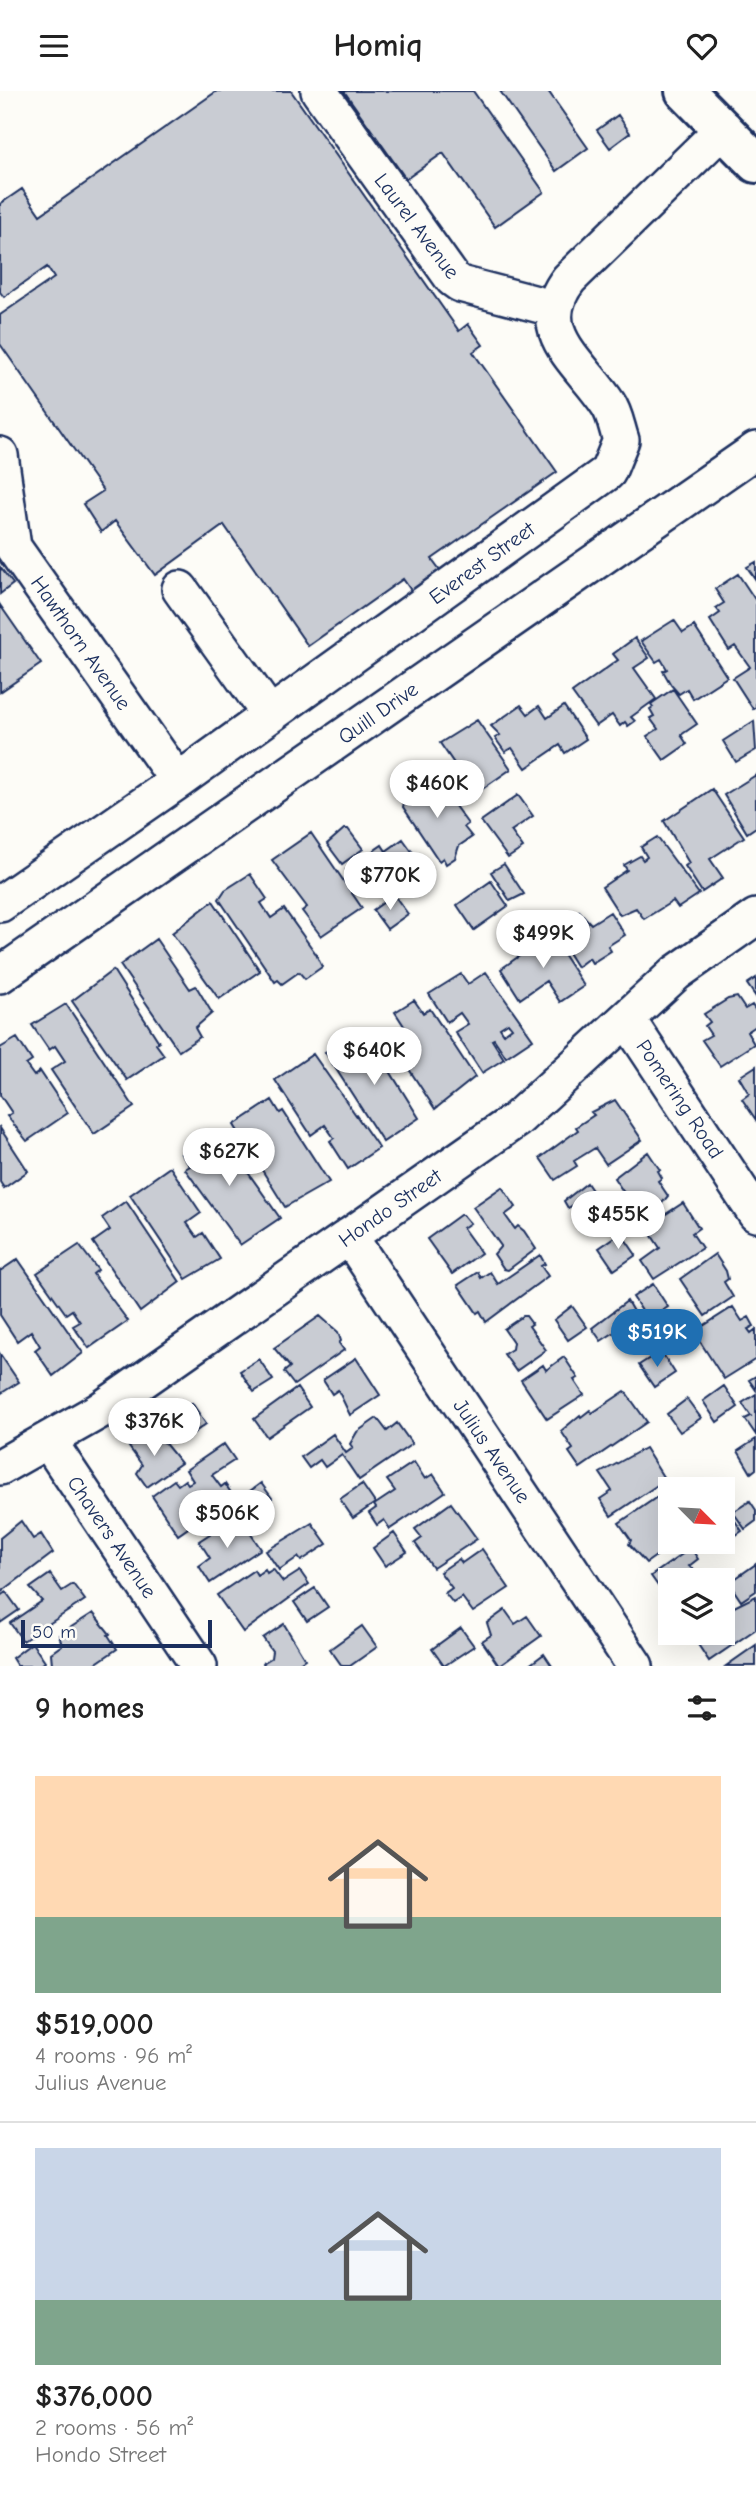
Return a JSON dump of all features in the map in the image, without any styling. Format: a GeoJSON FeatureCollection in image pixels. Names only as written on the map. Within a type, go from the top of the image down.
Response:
{"type":"FeatureCollection","features":[{"type":"Feature","properties":{"kind":"main road"},"geometry":{"type":"LineString","coordinates":[[685,91],[756,163]]}},
{"type":"Feature","properties":{"kind":"street","name":"Laurel Avenue"},"geometry":{"type":"LineString","coordinates":[[319,91],[453,279],[552,308]]}},
{"type":"Feature","properties":{"kind":"street"},"geometry":{"type":"LineString","coordinates":[[552,308],[558,293],[569,279],[724,128]]}},
{"type":"Feature","properties":{"kind":"street","name":"Everest Street"},"geometry":{"type":"LineString","coordinates":[[0,904],[178,781],[608,473],[621,440],[610,407],[561,341],[554,325],[552,308]]}},
{"type":"Feature","properties":{"kind":"street","name":"Quill Drive"},"geometry":{"type":"LineString","coordinates":[[0,975],[756,450]]}},
{"type":"Feature","properties":{"kind":"street","name":"Hawthorn Avenue"},"geometry":{"type":"LineString","coordinates":[[0,454],[13,547],[178,781]]}},
{"type":"Feature","properties":{"kind":"street"},"geometry":{"type":"LineString","coordinates":[[180,589],[270,715]]}},
{"type":"Feature","properties":{"kind":"street","name":"Hondo Street"},"geometry":{"type":"LineString","coordinates":[[0,1467],[50,1442],[99,1411],[517,1119],[676,972],[756,917]]}},
{"type":"Feature","properties":{"kind":"street","name":"Pomering Road"},"geometry":{"type":"LineString","coordinates":[[627,1019],[756,1214]]}},
{"type":"Feature","properties":{"kind":"street","name":"Julius Avenue"},"geometry":{"type":"LineString","coordinates":[[349,1236],[635,1666]]}},
{"type":"Feature","properties":{"kind":"street","name":"Chavers Avenue"},"geometry":{"type":"LineString","coordinates":[[50,1442],[199,1666]]}},
{"type":"Feature","properties":{"kind":"building"},"geometry":{"type":"Polygon","coordinates":[[[217,91],[291,91],[459,331],[468,324],[483,345],[473,352],[557,472],[432,559],[446,578],[417,599],[403,579],[308,646],[224,525],[155,575],[115,521],[101,532],[83,504],[103,491],[0,344],[0,315],[54,278],[47,267],[4,297],[0,292],[0,204],[22,189],[40,215],[217,91]]]}},
{"type":"Feature","properties":{"kind":"building"},"geometry":{"type":"Polygon","coordinates":[[[344,91],[473,91],[544,192],[495,227],[443,153],[406,179],[344,91]]]}},
{"type":"Feature","properties":{"kind":"building"},"geometry":{"type":"Polygon","coordinates":[[[500,91],[548,91],[588,148],[556,171],[500,91]]]}},
{"type":"Feature","properties":{"kind":"building"},"geometry":{"type":"Polygon","coordinates":[[[618,115],[630,133],[610,148],[597,130],[618,115]]]}},
{"type":"Feature","properties":{"kind":"building"},"geometry":{"type":"Polygon","coordinates":[[[756,562],[756,580],[747,567],[756,562]]]}},
{"type":"Feature","properties":{"kind":"building"},"geometry":{"type":"Polygon","coordinates":[[[0,567],[13,584],[0,594],[0,567]]]}},
{"type":"Feature","properties":{"kind":"building"},"geometry":{"type":"Polygon","coordinates":[[[738,574],[756,601],[756,707],[753,709],[733,678],[750,667],[735,646],[729,650],[710,620],[720,613],[716,608],[724,603],[715,589],[738,574]]]}},
{"type":"Feature","properties":{"kind":"building"},"geometry":{"type":"Polygon","coordinates":[[[0,605],[41,664],[0,692],[0,605]]]}},
{"type":"Feature","properties":{"kind":"building"},"geometry":{"type":"Polygon","coordinates":[[[674,620],[683,633],[694,626],[727,677],[693,699],[687,689],[679,694],[663,671],[667,669],[661,659],[656,662],[641,641],[674,620]]]}},
{"type":"Feature","properties":{"kind":"building"},"geometry":{"type":"Polygon","coordinates":[[[635,638],[649,658],[634,668],[656,699],[631,717],[635,721],[628,726],[625,722],[620,726],[612,715],[596,726],[572,693],[618,660],[613,654],[635,638]]]}},
{"type":"Feature","properties":{"kind":"building"},"geometry":{"type":"Polygon","coordinates":[[[673,689],[697,724],[681,735],[687,744],[664,760],[647,736],[658,729],[650,718],[654,716],[650,709],[653,707],[651,704],[673,689]]]}},
{"type":"Feature","properties":{"kind":"building"},"geometry":{"type":"Polygon","coordinates":[[[521,705],[528,714],[539,706],[547,718],[564,706],[586,739],[565,753],[560,745],[526,768],[512,748],[505,752],[495,738],[500,735],[491,726],[521,705]]]}},
{"type":"Feature","properties":{"kind":"building"},"geometry":{"type":"Polygon","coordinates":[[[477,720],[511,769],[475,794],[440,743],[477,720]]]}},
{"type":"Feature","properties":{"kind":"building"},"geometry":{"type":"Polygon","coordinates":[[[754,721],[756,750],[736,762],[723,741],[754,721]]]}},
{"type":"Feature","properties":{"kind":"building"},"geometry":{"type":"Polygon","coordinates":[[[756,775],[756,827],[747,833],[724,795],[756,775]]]}},
{"type":"Feature","properties":{"kind":"building"},"geometry":{"type":"Polygon","coordinates":[[[434,777],[468,824],[464,827],[472,837],[459,846],[455,858],[446,864],[443,858],[439,861],[403,807],[405,798],[434,777]]]}},
{"type":"Feature","properties":{"kind":"building"},"geometry":{"type":"Polygon","coordinates":[[[712,789],[744,837],[710,859],[723,878],[702,892],[685,866],[689,863],[664,821],[712,789]]]}},
{"type":"Feature","properties":{"kind":"building"},"geometry":{"type":"Polygon","coordinates":[[[518,795],[533,816],[511,831],[523,848],[508,858],[481,821],[518,795]]]}},
{"type":"Feature","properties":{"kind":"building"},"geometry":{"type":"Polygon","coordinates":[[[344,829],[348,829],[363,849],[342,864],[327,844],[344,829]]]}},
{"type":"Feature","properties":{"kind":"building"},"geometry":{"type":"Polygon","coordinates":[[[311,833],[362,908],[321,936],[302,911],[307,907],[272,860],[311,833]]]}},
{"type":"Feature","properties":{"kind":"building"},"geometry":{"type":"Polygon","coordinates":[[[657,837],[699,894],[678,908],[673,901],[644,919],[636,908],[620,915],[602,887],[627,870],[624,865],[640,856],[643,860],[647,857],[641,847],[657,837]]]}},
{"type":"Feature","properties":{"kind":"building"},"geometry":{"type":"Polygon","coordinates":[[[403,839],[421,864],[386,891],[379,881],[362,893],[346,870],[382,845],[386,851],[403,839]]]}},
{"type":"Feature","properties":{"kind":"building"},"geometry":{"type":"Polygon","coordinates":[[[504,864],[524,894],[510,901],[491,872],[504,864]]]}},
{"type":"Feature","properties":{"kind":"building"},"geometry":{"type":"Polygon","coordinates":[[[250,874],[267,899],[261,903],[271,918],[284,909],[316,954],[322,967],[305,979],[299,972],[282,984],[278,980],[275,982],[219,899],[225,890],[250,874]]]}},
{"type":"Feature","properties":{"kind":"building"},"geometry":{"type":"Polygon","coordinates":[[[491,881],[508,906],[474,930],[457,905],[491,881]]]}},
{"type":"Feature","properties":{"kind":"building"},"geometry":{"type":"Polygon","coordinates":[[[394,895],[408,914],[387,929],[373,910],[394,895]]]}},
{"type":"Feature","properties":{"kind":"building"},"geometry":{"type":"Polygon","coordinates":[[[213,901],[260,971],[219,999],[172,933],[213,901]]]}},
{"type":"Feature","properties":{"kind":"building"},"geometry":{"type":"Polygon","coordinates":[[[579,911],[591,924],[610,912],[625,935],[608,946],[611,951],[592,963],[589,958],[577,967],[562,943],[575,935],[565,920],[579,911]]]}},
{"type":"Feature","properties":{"kind":"building"},"geometry":{"type":"Polygon","coordinates":[[[548,931],[584,986],[560,1002],[546,981],[520,999],[501,969],[536,944],[534,940],[548,931]]]}},
{"type":"Feature","properties":{"kind":"building"},"geometry":{"type":"Polygon","coordinates":[[[156,939],[190,989],[196,986],[212,1013],[195,1028],[200,1037],[179,1051],[120,965],[156,939]]]}},
{"type":"Feature","properties":{"kind":"building"},"geometry":{"type":"Polygon","coordinates":[[[113,970],[159,1042],[156,1044],[164,1055],[127,1080],[72,1001],[113,970]]]}},
{"type":"Feature","properties":{"kind":"building"},"geometry":{"type":"Polygon","coordinates":[[[486,972],[533,1039],[506,1057],[494,1039],[492,1040],[504,1059],[482,1073],[455,1032],[468,1024],[460,1013],[447,1022],[429,994],[461,974],[468,984],[486,972]],[[508,1023],[500,1028],[504,1034],[512,1028],[508,1023]]]}},
{"type":"Feature","properties":{"kind":"building"},"geometry":{"type":"Polygon","coordinates":[[[756,978],[756,997],[747,984],[756,978]]]}},
{"type":"Feature","properties":{"kind":"building"},"geometry":{"type":"Polygon","coordinates":[[[737,997],[745,1009],[752,1005],[756,1011],[756,1026],[747,1032],[754,1044],[720,1066],[702,1040],[711,1035],[705,1026],[710,1022],[704,1014],[728,999],[737,997]]]}},
{"type":"Feature","properties":{"kind":"building"},"geometry":{"type":"Polygon","coordinates":[[[414,1000],[423,1013],[430,1009],[475,1077],[435,1109],[388,1037],[404,1026],[395,1012],[414,1000]]]}},
{"type":"Feature","properties":{"kind":"building"},"geometry":{"type":"Polygon","coordinates":[[[66,1004],[134,1107],[94,1134],[51,1070],[65,1061],[55,1046],[49,1050],[32,1025],[66,1004]]]}},
{"type":"Feature","properties":{"kind":"building"},"geometry":{"type":"Polygon","coordinates":[[[17,1038],[32,1061],[26,1065],[34,1076],[40,1071],[68,1113],[27,1141],[7,1116],[12,1113],[0,1095],[0,1048],[17,1038]]]}},
{"type":"Feature","properties":{"kind":"building"},"geometry":{"type":"Polygon","coordinates":[[[344,1039],[353,1051],[374,1040],[393,1065],[388,1068],[419,1118],[383,1142],[325,1052],[344,1039]]]}},
{"type":"Feature","properties":{"kind":"building"},"geometry":{"type":"Polygon","coordinates":[[[313,1054],[379,1148],[348,1169],[330,1141],[334,1138],[325,1125],[311,1135],[275,1080],[313,1054]]]}},
{"type":"Feature","properties":{"kind":"building"},"geometry":{"type":"Polygon","coordinates":[[[756,1066],[756,1120],[742,1099],[749,1094],[739,1077],[756,1066]]]}},
{"type":"Feature","properties":{"kind":"building"},"geometry":{"type":"Polygon","coordinates":[[[272,1100],[280,1113],[283,1111],[329,1182],[285,1207],[234,1125],[272,1100]]]}},
{"type":"Feature","properties":{"kind":"building"},"geometry":{"type":"Polygon","coordinates":[[[615,1100],[642,1140],[606,1164],[595,1148],[574,1161],[577,1166],[555,1180],[540,1158],[578,1130],[576,1127],[594,1115],[591,1112],[615,1100]]]}},
{"type":"Feature","properties":{"kind":"building"},"geometry":{"type":"Polygon","coordinates":[[[0,1128],[28,1171],[4,1188],[0,1182],[0,1128]]]}},
{"type":"Feature","properties":{"kind":"building"},"geometry":{"type":"Polygon","coordinates":[[[212,1133],[220,1145],[226,1141],[280,1218],[240,1245],[185,1169],[190,1166],[181,1154],[212,1133]]]}},
{"type":"Feature","properties":{"kind":"building"},"geometry":{"type":"Polygon","coordinates":[[[648,1152],[660,1170],[658,1171],[662,1178],[658,1181],[668,1196],[659,1207],[657,1203],[639,1215],[614,1178],[648,1152]]]}},
{"type":"Feature","properties":{"kind":"building"},"geometry":{"type":"Polygon","coordinates":[[[170,1167],[201,1213],[187,1223],[197,1237],[203,1233],[220,1259],[186,1279],[130,1195],[170,1167]]]}},
{"type":"Feature","properties":{"kind":"building"},"geometry":{"type":"Polygon","coordinates":[[[587,1183],[602,1205],[582,1218],[573,1205],[568,1208],[564,1201],[587,1183]]]}},
{"type":"Feature","properties":{"kind":"building"},"geometry":{"type":"Polygon","coordinates":[[[502,1187],[516,1207],[505,1215],[515,1229],[518,1226],[524,1231],[536,1249],[508,1270],[504,1269],[494,1254],[501,1246],[473,1207],[502,1187]]]}},
{"type":"Feature","properties":{"kind":"building"},"geometry":{"type":"Polygon","coordinates":[[[126,1201],[180,1282],[140,1312],[93,1242],[110,1230],[102,1218],[126,1201]]]}},
{"type":"Feature","properties":{"kind":"building"},"geometry":{"type":"Polygon","coordinates":[[[683,1203],[699,1228],[692,1233],[702,1248],[654,1279],[642,1261],[660,1248],[646,1227],[683,1203]]]}},
{"type":"Feature","properties":{"kind":"building"},"geometry":{"type":"Polygon","coordinates":[[[460,1215],[470,1223],[463,1228],[481,1253],[452,1274],[427,1239],[460,1215]]]}},
{"type":"Feature","properties":{"kind":"building"},"geometry":{"type":"Polygon","coordinates":[[[621,1233],[636,1255],[614,1270],[599,1248],[621,1233]]]}},
{"type":"Feature","properties":{"kind":"building"},"geometry":{"type":"Polygon","coordinates":[[[79,1245],[98,1270],[93,1274],[128,1321],[89,1348],[73,1326],[80,1322],[72,1310],[66,1314],[37,1273],[79,1245]]]}},
{"type":"Feature","properties":{"kind":"building"},"geometry":{"type":"Polygon","coordinates":[[[715,1254],[726,1271],[728,1279],[724,1282],[733,1297],[705,1316],[680,1279],[715,1254]]]}},
{"type":"Feature","properties":{"kind":"building"},"geometry":{"type":"Polygon","coordinates":[[[540,1255],[545,1264],[541,1266],[548,1276],[486,1322],[458,1285],[478,1272],[481,1278],[490,1272],[498,1284],[540,1255]]]}},
{"type":"Feature","properties":{"kind":"building"},"geometry":{"type":"Polygon","coordinates":[[[18,1259],[83,1353],[53,1376],[35,1350],[40,1346],[31,1331],[17,1341],[0,1315],[0,1271],[18,1259]]]}},
{"type":"Feature","properties":{"kind":"building"},"geometry":{"type":"Polygon","coordinates":[[[653,1284],[668,1307],[648,1320],[633,1297],[653,1284]]]}},
{"type":"Feature","properties":{"kind":"building"},"geometry":{"type":"Polygon","coordinates":[[[627,1301],[647,1336],[629,1347],[618,1330],[601,1341],[592,1328],[627,1301]]]}},
{"type":"Feature","properties":{"kind":"building"},"geometry":{"type":"Polygon","coordinates":[[[572,1306],[587,1327],[568,1340],[554,1320],[572,1306]]]}},
{"type":"Feature","properties":{"kind":"building"},"geometry":{"type":"Polygon","coordinates":[[[733,1307],[742,1321],[749,1317],[754,1326],[748,1329],[751,1333],[756,1329],[756,1359],[724,1379],[697,1337],[697,1330],[733,1307]]]}},
{"type":"Feature","properties":{"kind":"building"},"geometry":{"type":"Polygon","coordinates":[[[320,1316],[338,1332],[341,1341],[339,1343],[344,1350],[294,1385],[284,1372],[290,1367],[274,1348],[320,1316]]]}},
{"type":"Feature","properties":{"kind":"building"},"geometry":{"type":"Polygon","coordinates":[[[523,1316],[532,1324],[529,1326],[546,1350],[516,1371],[504,1354],[512,1349],[513,1342],[504,1329],[523,1316]]]}},
{"type":"Feature","properties":{"kind":"building"},"geometry":{"type":"Polygon","coordinates":[[[661,1351],[675,1373],[654,1387],[639,1365],[661,1351]]]}},
{"type":"Feature","properties":{"kind":"building"},"geometry":{"type":"Polygon","coordinates":[[[0,1354],[19,1382],[0,1394],[0,1354]]]}},
{"type":"Feature","properties":{"kind":"building"},"geometry":{"type":"Polygon","coordinates":[[[564,1357],[578,1378],[574,1380],[584,1395],[547,1419],[521,1380],[543,1365],[546,1370],[564,1357]]]}},
{"type":"Feature","properties":{"kind":"building"},"geometry":{"type":"Polygon","coordinates":[[[356,1358],[380,1395],[350,1415],[338,1390],[332,1394],[323,1380],[356,1358]]]}},
{"type":"Feature","properties":{"kind":"building"},"geometry":{"type":"Polygon","coordinates":[[[259,1359],[273,1380],[254,1392],[240,1371],[259,1359]]]}},
{"type":"Feature","properties":{"kind":"building"},"geometry":{"type":"Polygon","coordinates":[[[756,1376],[756,1390],[749,1380],[756,1376]]]}},
{"type":"Feature","properties":{"kind":"building"},"geometry":{"type":"Polygon","coordinates":[[[724,1386],[738,1407],[717,1422],[703,1401],[724,1386]]]}},
{"type":"Feature","properties":{"kind":"building"},"geometry":{"type":"Polygon","coordinates":[[[297,1388],[310,1407],[267,1437],[254,1419],[297,1388]]]}},
{"type":"Feature","properties":{"kind":"building"},"geometry":{"type":"Polygon","coordinates":[[[625,1391],[647,1422],[580,1468],[569,1452],[573,1449],[561,1431],[580,1415],[581,1417],[590,1410],[592,1413],[625,1391]]]}},
{"type":"Feature","properties":{"kind":"building"},"geometry":{"type":"Polygon","coordinates":[[[756,1394],[756,1435],[745,1419],[751,1416],[742,1403],[756,1394]]]}},
{"type":"Feature","properties":{"kind":"building"},"geometry":{"type":"Polygon","coordinates":[[[687,1399],[701,1418],[680,1432],[667,1414],[687,1399]]]}},
{"type":"Feature","properties":{"kind":"building"},"geometry":{"type":"Polygon","coordinates":[[[192,1403],[206,1424],[188,1437],[173,1415],[192,1403]]]}},
{"type":"Feature","properties":{"kind":"building"},"geometry":{"type":"Polygon","coordinates":[[[377,1418],[387,1431],[397,1423],[412,1444],[359,1480],[342,1455],[325,1467],[320,1460],[309,1468],[301,1457],[333,1434],[346,1453],[353,1448],[350,1444],[357,1432],[377,1418]]]}},
{"type":"Feature","properties":{"kind":"building"},"geometry":{"type":"Polygon","coordinates":[[[154,1430],[181,1463],[147,1487],[137,1473],[142,1465],[129,1447],[154,1430]]]}},
{"type":"Feature","properties":{"kind":"building"},"geometry":{"type":"Polygon","coordinates":[[[756,1439],[756,1469],[751,1473],[738,1451],[756,1439]]]}},
{"type":"Feature","properties":{"kind":"building"},"geometry":{"type":"Polygon","coordinates":[[[224,1444],[235,1460],[212,1475],[221,1487],[225,1484],[236,1500],[216,1513],[214,1510],[178,1535],[152,1496],[174,1480],[178,1485],[185,1480],[188,1484],[193,1481],[186,1470],[224,1444]]]}},
{"type":"Feature","properties":{"kind":"building"},"geometry":{"type":"Polygon","coordinates":[[[645,1448],[663,1477],[658,1477],[658,1485],[611,1516],[600,1499],[612,1491],[600,1473],[645,1448]]]}},
{"type":"Feature","properties":{"kind":"building"},"geometry":{"type":"Polygon","coordinates":[[[414,1462],[425,1479],[433,1474],[445,1492],[390,1529],[384,1520],[377,1525],[369,1513],[376,1508],[374,1505],[395,1491],[387,1480],[414,1462]]]}},
{"type":"Feature","properties":{"kind":"building"},"geometry":{"type":"Polygon","coordinates":[[[261,1483],[272,1498],[243,1523],[231,1505],[261,1483]]]}},
{"type":"Feature","properties":{"kind":"building"},"geometry":{"type":"Polygon","coordinates":[[[362,1484],[375,1503],[353,1518],[340,1499],[362,1484]]]}},
{"type":"Feature","properties":{"kind":"building"},"geometry":{"type":"Polygon","coordinates":[[[658,1496],[659,1554],[646,1563],[629,1544],[631,1540],[619,1523],[658,1496]]]}},
{"type":"Feature","properties":{"kind":"building"},"geometry":{"type":"Polygon","coordinates":[[[750,1501],[756,1510],[756,1521],[745,1529],[735,1511],[750,1501]]]}},
{"type":"Feature","properties":{"kind":"building"},"geometry":{"type":"Polygon","coordinates":[[[451,1503],[477,1539],[433,1568],[415,1543],[422,1538],[415,1529],[451,1503]]]}},
{"type":"Feature","properties":{"kind":"building"},"geometry":{"type":"Polygon","coordinates":[[[21,1521],[33,1539],[41,1534],[53,1553],[0,1593],[0,1538],[21,1521]]]}},
{"type":"Feature","properties":{"kind":"building"},"geometry":{"type":"Polygon","coordinates":[[[230,1521],[235,1530],[244,1524],[261,1549],[210,1583],[199,1566],[210,1558],[199,1541],[230,1521]]]}},
{"type":"Feature","properties":{"kind":"building"},"geometry":{"type":"Polygon","coordinates":[[[735,1521],[742,1531],[735,1536],[735,1521]]]}},
{"type":"Feature","properties":{"kind":"building"},"geometry":{"type":"Polygon","coordinates":[[[312,1523],[327,1544],[301,1561],[298,1557],[279,1570],[266,1551],[312,1523]]]}},
{"type":"Feature","properties":{"kind":"building"},"geometry":{"type":"Polygon","coordinates":[[[394,1533],[407,1552],[385,1566],[373,1548],[394,1533]]]}},
{"type":"Feature","properties":{"kind":"building"},"geometry":{"type":"Polygon","coordinates":[[[482,1549],[509,1588],[473,1612],[462,1597],[453,1603],[445,1593],[452,1588],[440,1572],[459,1559],[462,1563],[482,1549]]]}},
{"type":"Feature","properties":{"kind":"building"},"geometry":{"type":"Polygon","coordinates":[[[682,1554],[695,1554],[698,1559],[689,1566],[691,1568],[662,1568],[682,1554]]]}},
{"type":"Feature","properties":{"kind":"building"},"geometry":{"type":"Polygon","coordinates":[[[756,1564],[756,1591],[741,1601],[735,1592],[735,1579],[756,1564]]]}},
{"type":"Feature","properties":{"kind":"building"},"geometry":{"type":"Polygon","coordinates":[[[265,1569],[267,1573],[273,1569],[283,1582],[300,1571],[309,1584],[243,1632],[217,1595],[254,1570],[257,1575],[265,1569]]]}},
{"type":"Feature","properties":{"kind":"building"},"geometry":{"type":"Polygon","coordinates":[[[658,1571],[658,1586],[651,1576],[658,1571]]]}},
{"type":"Feature","properties":{"kind":"building"},"geometry":{"type":"Polygon","coordinates":[[[50,1574],[62,1591],[73,1584],[85,1600],[23,1641],[10,1623],[42,1601],[30,1588],[50,1574]]]}},
{"type":"Feature","properties":{"kind":"building"},"geometry":{"type":"Polygon","coordinates":[[[315,1588],[328,1607],[307,1621],[294,1602],[315,1588]]]}},
{"type":"Feature","properties":{"kind":"building"},"geometry":{"type":"Polygon","coordinates":[[[6,1592],[19,1610],[0,1623],[0,1596],[6,1592]]]}},
{"type":"Feature","properties":{"kind":"building"},"geometry":{"type":"Polygon","coordinates":[[[756,1596],[756,1629],[735,1643],[735,1606],[756,1596]]]}},
{"type":"Feature","properties":{"kind":"building"},"geometry":{"type":"Polygon","coordinates":[[[505,1610],[515,1624],[527,1616],[541,1636],[499,1666],[482,1641],[491,1635],[487,1623],[505,1610]]]}},
{"type":"Feature","properties":{"kind":"building"},"geometry":{"type":"Polygon","coordinates":[[[93,1613],[110,1634],[108,1635],[117,1649],[92,1666],[49,1666],[52,1664],[51,1653],[62,1645],[59,1635],[93,1613]]]}},
{"type":"Feature","properties":{"kind":"building"},"geometry":{"type":"Polygon","coordinates":[[[284,1624],[305,1659],[295,1666],[265,1666],[263,1663],[271,1658],[272,1651],[263,1638],[284,1624]]]}},
{"type":"Feature","properties":{"kind":"building"},"geometry":{"type":"Polygon","coordinates":[[[362,1626],[377,1647],[350,1666],[342,1666],[330,1649],[362,1626]]]}},
{"type":"Feature","properties":{"kind":"building"},"geometry":{"type":"Polygon","coordinates":[[[461,1628],[474,1646],[444,1666],[432,1649],[461,1628]]]}},
{"type":"Feature","properties":{"kind":"building"},"geometry":{"type":"Polygon","coordinates":[[[32,1643],[45,1662],[40,1666],[17,1666],[12,1658],[32,1643]]]}},
{"type":"Feature","properties":{"kind":"building"},"geometry":{"type":"Polygon","coordinates":[[[698,1645],[732,1645],[709,1661],[698,1645]]]}},
{"type":"Feature","properties":{"kind":"building"},"geometry":{"type":"Polygon","coordinates":[[[756,1645],[756,1666],[726,1666],[756,1645]]]}},
{"type":"Feature","properties":{"kind":"building"},"geometry":{"type":"Polygon","coordinates":[[[544,1654],[552,1666],[528,1666],[544,1654]]]}}]}
